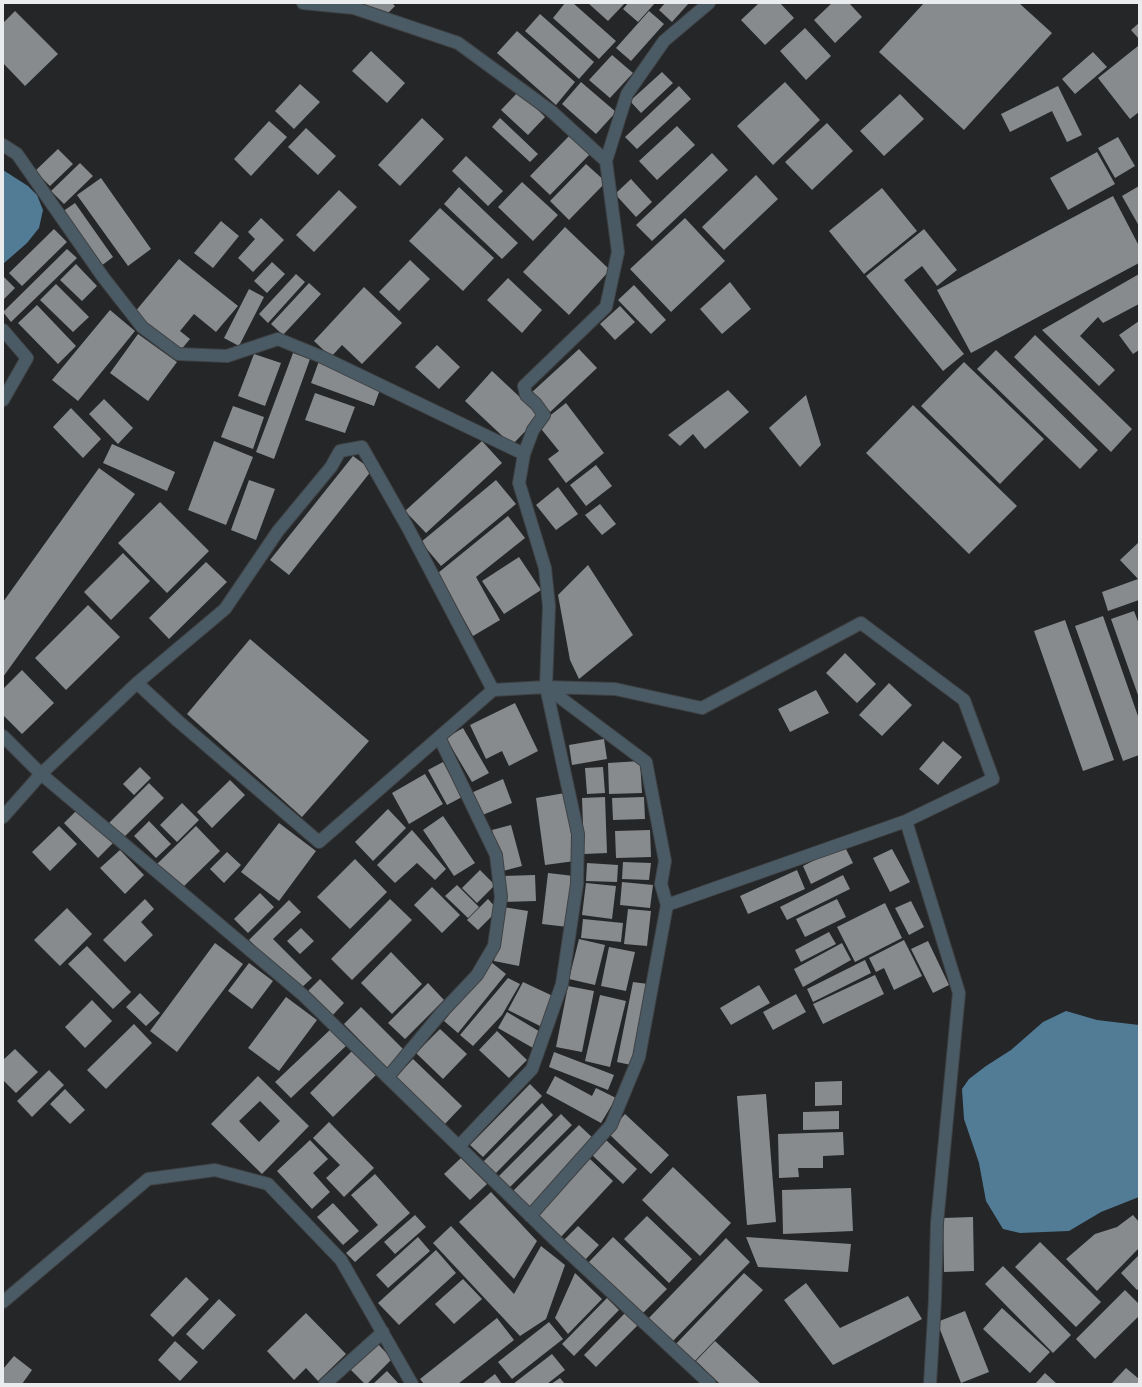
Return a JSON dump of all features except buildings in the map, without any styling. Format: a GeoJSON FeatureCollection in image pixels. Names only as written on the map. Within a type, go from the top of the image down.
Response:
{"type":"FeatureCollection","features":[{"type":"Feature","properties":{"kind":"street"},"geometry":{"type":"LineString","coordinates":[[303,3],[354,8],[458,43],[551,111],[606,161]]}},
{"type":"Feature","properties":{"kind":"street"},"geometry":{"type":"LineString","coordinates":[[458,1146],[532,1069],[562,984],[578,884],[578,834],[546,687],[549,606],[545,568],[519,483],[524,454],[533,430],[544,415],[536,404],[526,395],[524,386],[606,307],[618,252],[606,161],[627,94],[664,41],[709,3]]}},
{"type":"Feature","properties":{"kind":"street"},"geometry":{"type":"LineString","coordinates":[[3,145],[17,154],[103,277],[142,327],[178,354],[227,356],[278,339],[322,358],[524,454]]}},
{"type":"Feature","properties":{"kind":"street"},"geometry":{"type":"LineString","coordinates":[[3,330],[27,358],[3,400]]}},
{"type":"Feature","properties":{"kind":"street"},"geometry":{"type":"LineString","coordinates":[[3,816],[41,774],[137,683],[225,609],[278,530],[331,467],[340,451],[362,447],[408,528],[493,690]]}},
{"type":"Feature","properties":{"kind":"street"},"geometry":{"type":"LineString","coordinates":[[137,683],[178,721],[319,842],[493,690],[546,687],[615,689],[702,708],[861,623],[964,700],[993,779],[906,821],[667,905]]}},
{"type":"Feature","properties":{"kind":"street"},"geometry":{"type":"LineString","coordinates":[[530,1216],[611,1125],[639,1057],[667,905],[661,884],[665,861],[646,762],[546,687]]}},
{"type":"Feature","properties":{"kind":"street"},"geometry":{"type":"LineString","coordinates":[[3,736],[41,774],[303,995],[530,1216],[710,1384]]}},
{"type":"Feature","properties":{"kind":"street"},"geometry":{"type":"LineString","coordinates":[[388,1077],[443,1011],[477,975],[494,946],[501,897],[496,855],[439,737]]}},
{"type":"Feature","properties":{"kind":"street"},"geometry":{"type":"LineString","coordinates":[[906,821],[958,993],[937,1224],[936,1299],[930,1384]]}},
{"type":"Feature","properties":{"kind":"street"},"geometry":{"type":"LineString","coordinates":[[3,1302],[148,1179],[215,1170],[268,1184],[341,1260],[412,1384]]}},
{"type":"Feature","properties":{"kind":"street"},"geometry":{"type":"LineString","coordinates":[[325,1384],[383,1332]]}},
{"type":"Feature","properties":{"kind":"water"},"geometry":{"type":"Polygon","coordinates":[[[3,170],[28,186],[37,195],[43,210],[39,228],[27,243],[3,264],[3,170]]]}},
{"type":"Feature","properties":{"kind":"water"},"geometry":{"type":"Polygon","coordinates":[[[1066,1011],[1097,1020],[1139,1025],[1139,1197],[1101,1212],[1069,1231],[1020,1233],[1003,1229],[986,1201],[979,1163],[964,1119],[962,1089],[969,1079],[1011,1050],[1043,1022],[1066,1011]]]}}]}
